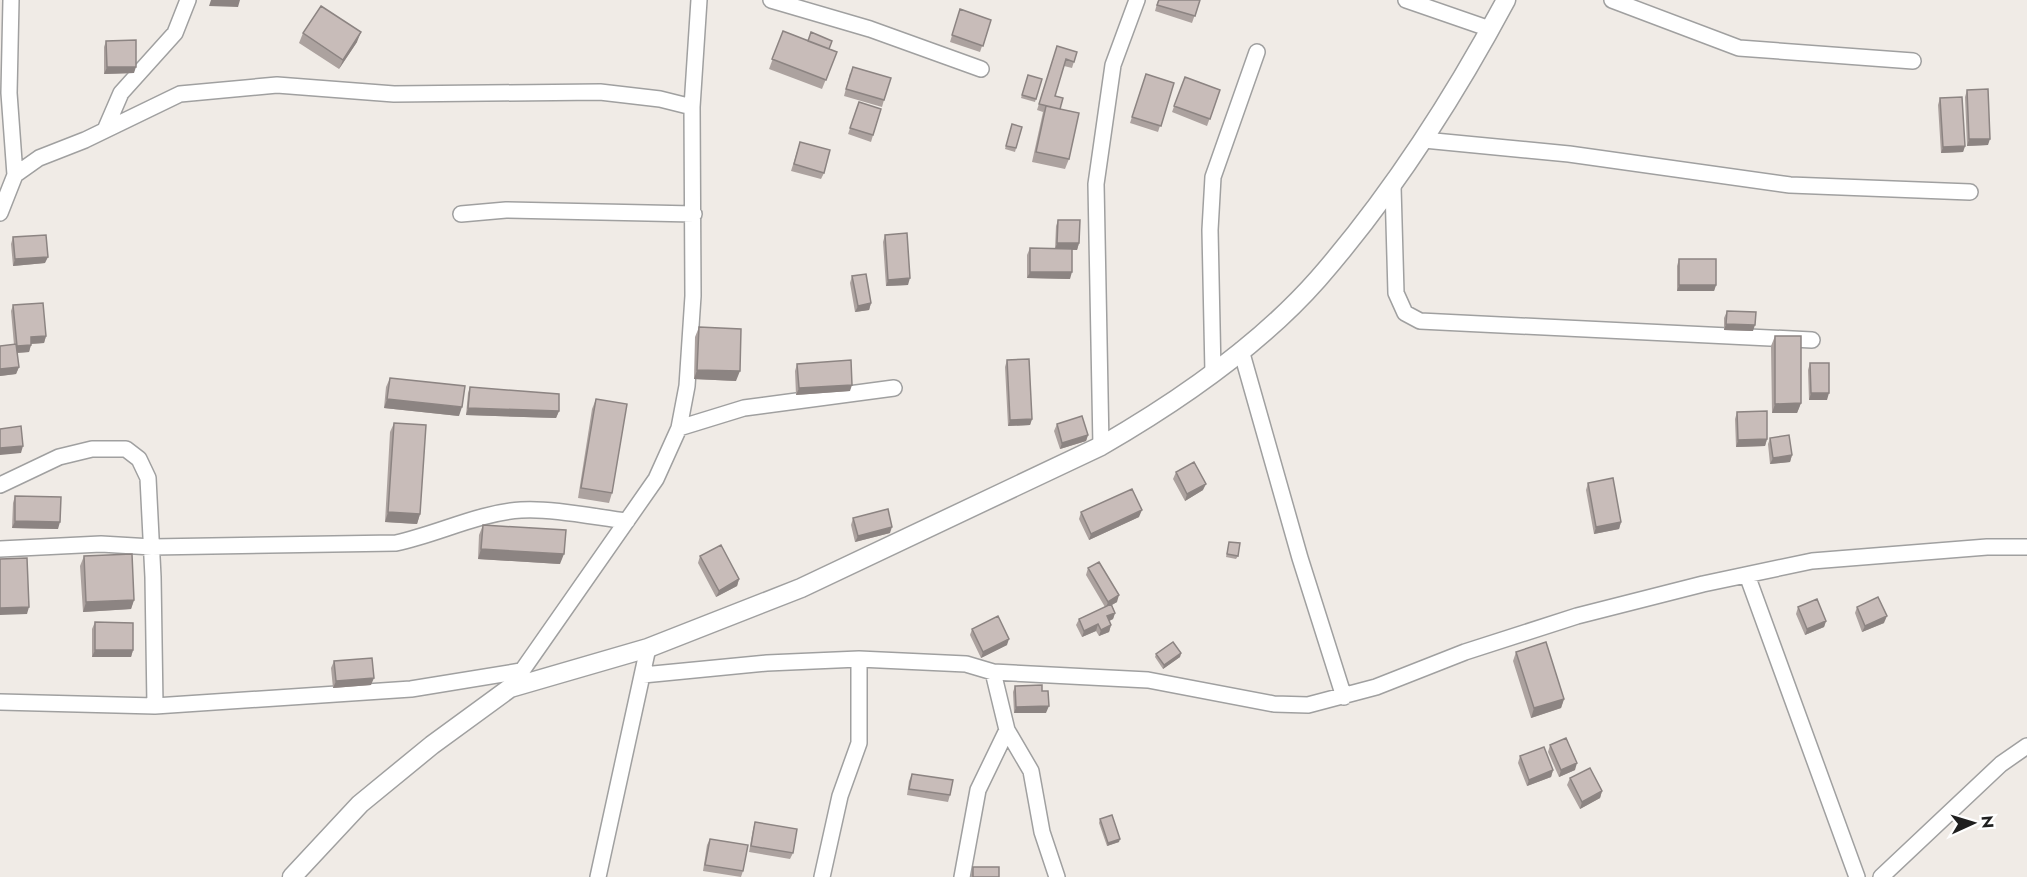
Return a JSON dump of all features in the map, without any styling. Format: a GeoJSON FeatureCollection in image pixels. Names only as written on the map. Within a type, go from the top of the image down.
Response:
{"type":"FeatureCollection","features":[{"type":"Feature","properties":{"kind":"street"},"geometry":{"type":"LineString","coordinates":[[0,213],[15,175],[9,93],[11,0]]}},
{"type":"Feature","properties":{"kind":"street"},"geometry":{"type":"LineString","coordinates":[[105,130],[121,93],[175,33],[188,0]]}},
{"type":"Feature","properties":{"kind":"street"},"geometry":{"type":"LineString","coordinates":[[510,688],[656,479],[680,428],[687,386],[693,296],[692,106],[699,0]]}},
{"type":"Feature","properties":{"kind":"street"},"geometry":{"type":"LineString","coordinates":[[771,0],[870,29],[981,69]]}},
{"type":"Feature","properties":{"kind":"street"},"geometry":{"type":"LineString","coordinates":[[1101,446],[1096,184],[1113,65],[1137,0]]}},
{"type":"Feature","properties":{"kind":"street"},"geometry":{"type":"LineString","coordinates":[[1406,0],[1490,29]]}},
{"type":"Feature","properties":{"kind":"street"},"geometry":{"type":"LineString","coordinates":[[292,877],[360,804],[432,745],[510,688],[648,648],[801,588],[1101,446],[1142,422],[1213,373],[1317,281],[1393,187],[1424,140],[1506,0]]}},
{"type":"Feature","properties":{"kind":"street"},"geometry":{"type":"LineString","coordinates":[[1612,0],[1739,48],[1913,61]]}},
{"type":"Feature","properties":{"kind":"street"},"geometry":{"type":"LineString","coordinates":[[1213,373],[1210,230],[1213,177],[1257,52]]}},
{"type":"Feature","properties":{"kind":"street"},"geometry":{"type":"LineString","coordinates":[[15,175],[39,158],[180,94],[277,85],[394,94],[600,92],[660,99],[692,106]]}},
{"type":"Feature","properties":{"kind":"street"},"geometry":{"type":"LineString","coordinates":[[1424,140],[1569,153],[1790,185],[1970,192]]}},
{"type":"Feature","properties":{"kind":"street"},"geometry":{"type":"LineString","coordinates":[[1393,187],[1395,293],[1405,313],[1420,321],[1812,340]]}},
{"type":"Feature","properties":{"kind":"street"},"geometry":{"type":"LineString","coordinates":[[461,214],[506,210],[694,214]]}},
{"type":"Feature","properties":{"kind":"street"},"geometry":{"type":"LineString","coordinates":[[1241,350],[1300,558],[1344,697]]}},
{"type":"Feature","properties":{"kind":"street"},"geometry":{"type":"LineString","coordinates":[[680,428],[744,408],[894,388]]}},
{"type":"Feature","properties":{"kind":"street"},"geometry":{"type":"LineString","coordinates":[[0,484],[59,457],[92,449],[126,449],[139,459],[148,478],[152,547],[155,706]]}},
{"type":"Feature","properties":{"kind":"street"},"geometry":{"type":"LineString","coordinates":[[0,549],[101,544],[152,547],[396,543],[422,537],[488,515],[523,510],[627,520]]}},
{"type":"Feature","properties":{"kind":"street"},"geometry":{"type":"LineString","coordinates":[[643,675],[767,663],[859,659],[966,664],[993,672],[1148,680],[1275,704],[1308,705],[1344,697],[1465,652],[1577,616],[1747,575],[1812,561],[1988,547],[2026,550]]}},
{"type":"Feature","properties":{"kind":"street"},"geometry":{"type":"LineString","coordinates":[[1747,575],[1857,877]]}},
{"type":"Feature","properties":{"kind":"street"},"geometry":{"type":"LineString","coordinates":[[598,877],[648,648]]}},
{"type":"Feature","properties":{"kind":"street"},"geometry":{"type":"LineString","coordinates":[[822,877],[840,796],[859,743],[859,659]]}},
{"type":"Feature","properties":{"kind":"street"},"geometry":{"type":"LineString","coordinates":[[0,702],[155,706],[411,689],[521,671]]}},
{"type":"Feature","properties":{"kind":"street"},"geometry":{"type":"LineString","coordinates":[[993,672],[1007,730],[1031,771],[1042,832],[1057,877]]}},
{"type":"Feature","properties":{"kind":"street"},"geometry":{"type":"LineString","coordinates":[[962,877],[978,790],[1007,730]]}},
{"type":"Feature","properties":{"kind":"street"},"geometry":{"type":"LineString","coordinates":[[1881,877],[2001,764],[2027,746]]}},
{"type":"Feature","properties":{"kind":"building"},"geometry":{"type":"Polygon","coordinates":[[[1159,0],[1200,0],[1195,16],[1157,5],[1159,0]]]}},
{"type":"Feature","properties":{"kind":"building"},"geometry":{"type":"Polygon","coordinates":[[[321,6],[361,32],[343,60],[303,33],[321,6]]]}},
{"type":"Feature","properties":{"kind":"building"},"geometry":{"type":"Polygon","coordinates":[[[960,9],[991,20],[983,46],[952,35],[960,9]]]}},
{"type":"Feature","properties":{"kind":"building"},"geometry":{"type":"Polygon","coordinates":[[[783,31],[837,52],[826,80],[772,59],[783,31]]]}},
{"type":"Feature","properties":{"kind":"building"},"geometry":{"type":"Polygon","coordinates":[[[811,32],[832,41],[829,49],[808,41],[811,32]]]}},
{"type":"Feature","properties":{"kind":"building"},"geometry":{"type":"Polygon","coordinates":[[[136,40],[136,67],[107,67],[106,41],[136,40]]]}},
{"type":"Feature","properties":{"kind":"building"},"geometry":{"type":"Polygon","coordinates":[[[1057,46],[1077,52],[1074,62],[1066,59],[1055,96],[1063,98],[1060,109],[1039,104],[1057,46]]]}},
{"type":"Feature","properties":{"kind":"building"},"geometry":{"type":"Polygon","coordinates":[[[853,67],[891,78],[884,100],[846,89],[853,67]]]}},
{"type":"Feature","properties":{"kind":"building"},"geometry":{"type":"Polygon","coordinates":[[[1146,74],[1174,83],[1161,126],[1132,117],[1146,74]]]}},
{"type":"Feature","properties":{"kind":"building"},"geometry":{"type":"Polygon","coordinates":[[[1028,75],[1042,79],[1036,99],[1022,95],[1028,75]]]}},
{"type":"Feature","properties":{"kind":"building"},"geometry":{"type":"Polygon","coordinates":[[[1185,77],[1220,90],[1210,119],[1174,106],[1185,77]]]}},
{"type":"Feature","properties":{"kind":"building"},"geometry":{"type":"Polygon","coordinates":[[[1988,89],[1990,139],[1969,139],[1967,90],[1988,89]]]}},
{"type":"Feature","properties":{"kind":"building"},"geometry":{"type":"Polygon","coordinates":[[[1962,97],[1965,146],[1943,147],[1940,98],[1962,97]]]}},
{"type":"Feature","properties":{"kind":"building"},"geometry":{"type":"Polygon","coordinates":[[[859,102],[881,109],[873,135],[850,128],[859,102]]]}},
{"type":"Feature","properties":{"kind":"building"},"geometry":{"type":"Polygon","coordinates":[[[1046,106],[1079,113],[1069,159],[1036,152],[1046,106]]]}},
{"type":"Feature","properties":{"kind":"building"},"geometry":{"type":"Polygon","coordinates":[[[1012,124],[1022,127],[1016,148],[1006,146],[1012,124]]]}},
{"type":"Feature","properties":{"kind":"building"},"geometry":{"type":"Polygon","coordinates":[[[800,142],[830,150],[824,173],[794,164],[800,142]]]}},
{"type":"Feature","properties":{"kind":"building"},"geometry":{"type":"Polygon","coordinates":[[[1058,220],[1080,220],[1079,243],[1057,243],[1058,220]]]}},
{"type":"Feature","properties":{"kind":"building"},"geometry":{"type":"Polygon","coordinates":[[[907,233],[910,278],[888,280],[885,235],[907,233]]]}},
{"type":"Feature","properties":{"kind":"building"},"geometry":{"type":"Polygon","coordinates":[[[46,235],[48,257],[15,259],[13,237],[46,235]]]}},
{"type":"Feature","properties":{"kind":"building"},"geometry":{"type":"Polygon","coordinates":[[[1030,248],[1072,249],[1072,272],[1030,272],[1030,248]]]}},
{"type":"Feature","properties":{"kind":"building"},"geometry":{"type":"Polygon","coordinates":[[[1679,259],[1716,259],[1716,285],[1679,285],[1679,259]]]}},
{"type":"Feature","properties":{"kind":"building"},"geometry":{"type":"Polygon","coordinates":[[[866,274],[871,303],[858,306],[852,276],[866,274]]]}},
{"type":"Feature","properties":{"kind":"building"},"geometry":{"type":"Polygon","coordinates":[[[43,303],[46,336],[31,337],[31,345],[17,346],[13,305],[43,303]]]}},
{"type":"Feature","properties":{"kind":"building"},"geometry":{"type":"Polygon","coordinates":[[[1727,311],[1756,312],[1755,325],[1726,324],[1727,311]]]}},
{"type":"Feature","properties":{"kind":"building"},"geometry":{"type":"Polygon","coordinates":[[[699,327],[741,329],[740,371],[697,370],[699,327]]]}},
{"type":"Feature","properties":{"kind":"building"},"geometry":{"type":"Polygon","coordinates":[[[1775,336],[1801,336],[1801,403],[1775,404],[1775,336]]]}},
{"type":"Feature","properties":{"kind":"building"},"geometry":{"type":"Polygon","coordinates":[[[16,344],[19,367],[0,369],[0,346],[16,344]]]}},
{"type":"Feature","properties":{"kind":"building"},"geometry":{"type":"Polygon","coordinates":[[[1029,359],[1032,419],[1010,420],[1007,360],[1029,359]]]}},
{"type":"Feature","properties":{"kind":"building"},"geometry":{"type":"Polygon","coordinates":[[[851,360],[852,385],[799,388],[797,364],[851,360]]]}},
{"type":"Feature","properties":{"kind":"building"},"geometry":{"type":"Polygon","coordinates":[[[1810,363],[1829,363],[1829,393],[1811,393],[1810,363]]]}},
{"type":"Feature","properties":{"kind":"building"},"geometry":{"type":"Polygon","coordinates":[[[390,378],[465,386],[462,407],[387,399],[390,378]]]}},
{"type":"Feature","properties":{"kind":"building"},"geometry":{"type":"Polygon","coordinates":[[[470,387],[559,394],[559,411],[468,408],[470,387]]]}},
{"type":"Feature","properties":{"kind":"building"},"geometry":{"type":"Polygon","coordinates":[[[596,399],[627,404],[612,493],[581,488],[596,399]]]}},
{"type":"Feature","properties":{"kind":"building"},"geometry":{"type":"Polygon","coordinates":[[[1767,411],[1767,439],[1738,440],[1737,412],[1767,411]]]}},
{"type":"Feature","properties":{"kind":"building"},"geometry":{"type":"Polygon","coordinates":[[[1082,416],[1088,435],[1062,443],[1057,424],[1082,416]]]}},
{"type":"Feature","properties":{"kind":"building"},"geometry":{"type":"Polygon","coordinates":[[[394,423],[426,425],[420,514],[388,512],[394,423]]]}},
{"type":"Feature","properties":{"kind":"building"},"geometry":{"type":"Polygon","coordinates":[[[21,426],[23,446],[0,448],[0,429],[21,426]]]}},
{"type":"Feature","properties":{"kind":"building"},"geometry":{"type":"Polygon","coordinates":[[[1789,435],[1792,455],[1773,458],[1770,438],[1789,435]]]}},
{"type":"Feature","properties":{"kind":"building"},"geometry":{"type":"Polygon","coordinates":[[[1194,462],[1206,484],[1187,494],[1176,472],[1194,462]]]}},
{"type":"Feature","properties":{"kind":"building"},"geometry":{"type":"Polygon","coordinates":[[[1613,478],[1621,522],[1596,527],[1588,483],[1613,478]]]}},
{"type":"Feature","properties":{"kind":"building"},"geometry":{"type":"Polygon","coordinates":[[[1132,489],[1142,510],[1091,534],[1081,512],[1132,489]]]}},
{"type":"Feature","properties":{"kind":"building"},"geometry":{"type":"Polygon","coordinates":[[[15,496],[61,497],[60,522],[15,521],[15,496]]]}},
{"type":"Feature","properties":{"kind":"building"},"geometry":{"type":"Polygon","coordinates":[[[888,509],[892,527],[858,536],[853,518],[888,509]]]}},
{"type":"Feature","properties":{"kind":"building"},"geometry":{"type":"Polygon","coordinates":[[[483,525],[566,530],[564,554],[481,549],[483,525]]]}},
{"type":"Feature","properties":{"kind":"building"},"geometry":{"type":"Polygon","coordinates":[[[1229,542],[1240,543],[1238,556],[1227,554],[1229,542]]]}},
{"type":"Feature","properties":{"kind":"building"},"geometry":{"type":"Polygon","coordinates":[[[721,545],[739,579],[719,591],[700,556],[721,545]]]}},
{"type":"Feature","properties":{"kind":"building"},"geometry":{"type":"Polygon","coordinates":[[[132,554],[134,600],[86,602],[84,556],[132,554]]]}},
{"type":"Feature","properties":{"kind":"building"},"geometry":{"type":"Polygon","coordinates":[[[27,558],[29,607],[0,608],[0,559],[27,558]]]}},
{"type":"Feature","properties":{"kind":"building"},"geometry":{"type":"Polygon","coordinates":[[[1099,562],[1119,595],[1108,602],[1088,568],[1099,562]]]}},
{"type":"Feature","properties":{"kind":"building"},"geometry":{"type":"Polygon","coordinates":[[[1878,597],[1887,616],[1865,626],[1857,607],[1878,597]]]}},
{"type":"Feature","properties":{"kind":"building"},"geometry":{"type":"Polygon","coordinates":[[[1817,599],[1826,621],[1807,629],[1798,607],[1817,599]]]}},
{"type":"Feature","properties":{"kind":"building"},"geometry":{"type":"Polygon","coordinates":[[[1111,604],[1115,613],[1107,616],[1111,625],[1101,630],[1098,624],[1084,631],[1079,619],[1111,604]]]}},
{"type":"Feature","properties":{"kind":"building"},"geometry":{"type":"Polygon","coordinates":[[[998,616],[1009,639],[983,652],[972,629],[998,616]]]}},
{"type":"Feature","properties":{"kind":"building"},"geometry":{"type":"Polygon","coordinates":[[[95,622],[133,623],[133,650],[95,650],[95,622]]]}},
{"type":"Feature","properties":{"kind":"building"},"geometry":{"type":"Polygon","coordinates":[[[1173,642],[1181,653],[1164,665],[1156,654],[1173,642]]]}},
{"type":"Feature","properties":{"kind":"building"},"geometry":{"type":"Polygon","coordinates":[[[1546,642],[1564,699],[1534,708],[1516,652],[1546,642]]]}},
{"type":"Feature","properties":{"kind":"building"},"geometry":{"type":"Polygon","coordinates":[[[372,658],[374,678],[336,681],[334,661],[372,658]]]}},
{"type":"Feature","properties":{"kind":"building"},"geometry":{"type":"Polygon","coordinates":[[[1042,685],[1042,691],[1048,691],[1049,706],[1016,707],[1015,686],[1042,685]]]}},
{"type":"Feature","properties":{"kind":"building"},"geometry":{"type":"Polygon","coordinates":[[[1566,738],[1577,763],[1561,770],[1550,745],[1566,738]]]}},
{"type":"Feature","properties":{"kind":"building"},"geometry":{"type":"Polygon","coordinates":[[[1544,747],[1553,770],[1529,780],[1520,756],[1544,747]]]}},
{"type":"Feature","properties":{"kind":"building"},"geometry":{"type":"Polygon","coordinates":[[[1590,768],[1602,791],[1582,802],[1570,778],[1590,768]]]}},
{"type":"Feature","properties":{"kind":"building"},"geometry":{"type":"Polygon","coordinates":[[[912,774],[953,780],[950,795],[909,789],[912,774]]]}},
{"type":"Feature","properties":{"kind":"building"},"geometry":{"type":"Polygon","coordinates":[[[1112,815],[1120,839],[1108,843],[1100,819],[1112,815]]]}},
{"type":"Feature","properties":{"kind":"building"},"geometry":{"type":"Polygon","coordinates":[[[755,822],[797,829],[793,853],[751,846],[755,822]]]}},
{"type":"Feature","properties":{"kind":"building"},"geometry":{"type":"Polygon","coordinates":[[[710,839],[748,845],[743,871],[705,865],[710,839]]]}},
{"type":"Feature","properties":{"kind":"building"},"geometry":{"type":"Polygon","coordinates":[[[973,867],[999,867],[999,877],[973,877],[973,867]]]}}]}
